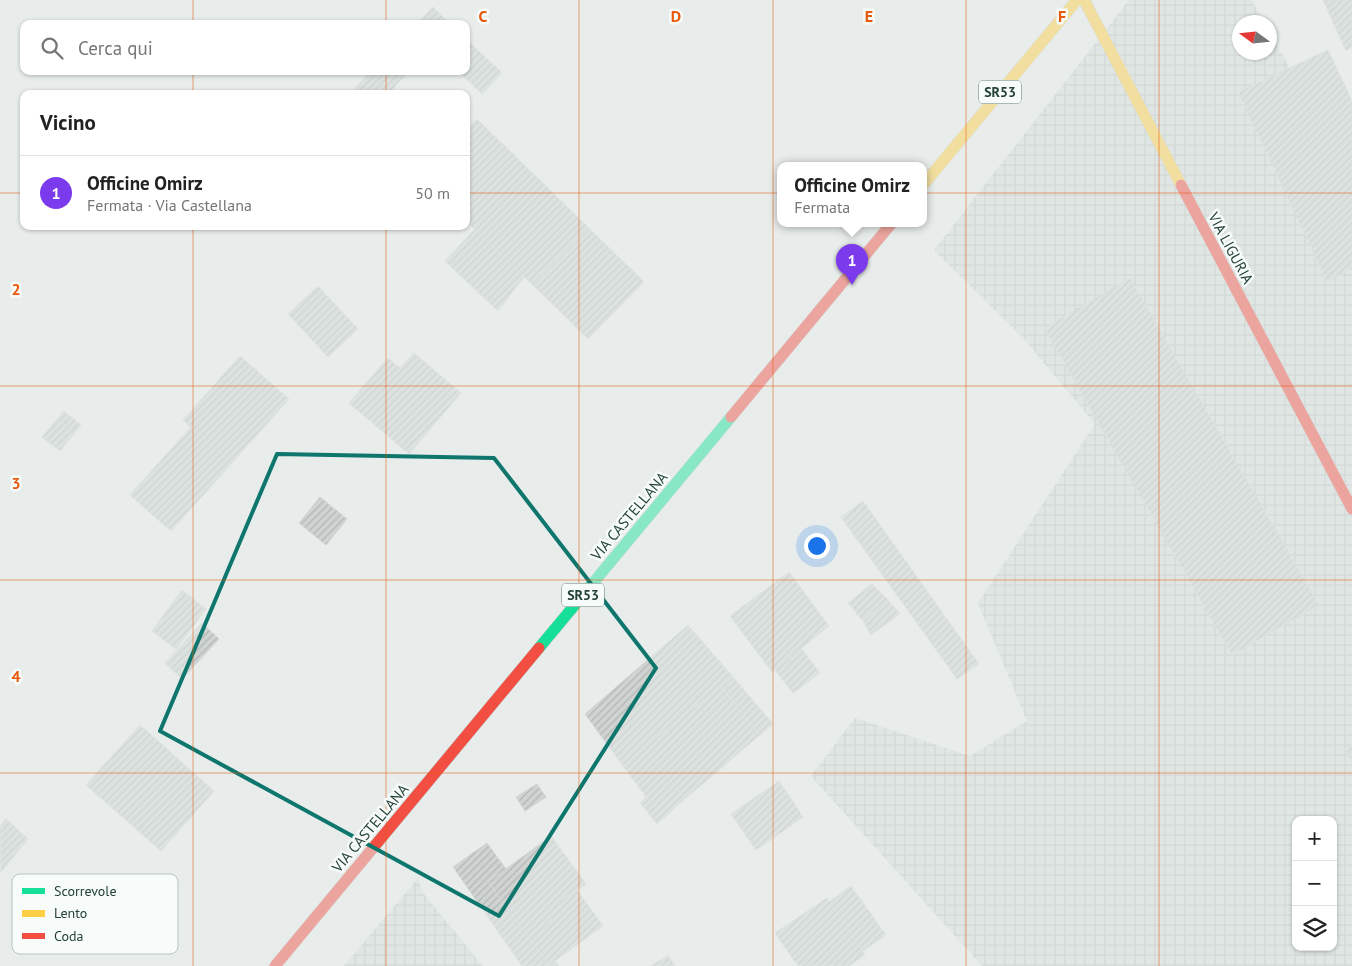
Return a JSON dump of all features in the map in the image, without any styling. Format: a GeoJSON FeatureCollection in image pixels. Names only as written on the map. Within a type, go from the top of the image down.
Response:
{"type":"FeatureCollection","features":[{"type":"Feature","properties":{"kind":"main road","name":"SR53"},"geometry":{"type":"LineString","coordinates":[[927,180],[1077,0]]}},
{"type":"Feature","properties":{"kind":"main road","name":"VIA LIGURIA"},"geometry":{"type":"LineString","coordinates":[[1084,0],[1352,509]]}},
{"type":"Feature","properties":{"kind":"main road","name":"VIA CASTELLANA"},"geometry":{"type":"LineString","coordinates":[[275,966],[889,227]]}},
{"type":"Feature","properties":{"kind":"highlighted area"},"geometry":{"type":"Polygon","coordinates":[[[277,454],[494,458],[656,668],[499,916],[160,731],[277,454]]]}},
{"type":"Feature","properties":{"kind":"shaded area"},"geometry":{"type":"Polygon","coordinates":[[[1129,0],[1252,0],[1260,15],[1232,15],[1232,60],[1277,60],[1277,45],[1330,142],[1352,173],[1352,966],[982,966],[811,776],[855,718],[970,756],[1027,721],[978,603],[1095,424],[1023,338],[934,250],[1129,0]]]}},
{"type":"Feature","properties":{"kind":"shaded area"},"geometry":{"type":"Polygon","coordinates":[[[418,878],[423,893],[483,966],[344,966],[418,878]]]}},
{"type":"Feature","properties":{"kind":"building"},"geometry":{"type":"Polygon","coordinates":[[[1323,0],[1352,0],[1352,47],[1346,51],[1323,0]]]}},
{"type":"Feature","properties":{"kind":"building"},"geometry":{"type":"Polygon","coordinates":[[[433,7],[446,20],[421,20],[433,7]]]}},
{"type":"Feature","properties":{"kind":"building"},"geometry":{"type":"Polygon","coordinates":[[[470,43],[502,73],[482,94],[462,75],[470,75],[470,43]]]}},
{"type":"Feature","properties":{"kind":"building"},"geometry":{"type":"Polygon","coordinates":[[[1328,50],[1352,101],[1352,269],[1327,281],[1238,92],[1328,50]]]}},
{"type":"Feature","properties":{"kind":"building"},"geometry":{"type":"Polygon","coordinates":[[[367,75],[405,75],[392,90],[354,90],[367,75]]]}},
{"type":"Feature","properties":{"kind":"building"},"geometry":{"type":"Polygon","coordinates":[[[477,119],[589,228],[533,285],[470,225],[470,127],[477,119]]]}},
{"type":"Feature","properties":{"kind":"building"},"geometry":{"type":"Polygon","coordinates":[[[589,228],[644,282],[588,339],[533,285],[589,228]]]}},
{"type":"Feature","properties":{"kind":"building"},"geometry":{"type":"Polygon","coordinates":[[[475,229],[524,277],[498,311],[445,261],[475,229]]]}},
{"type":"Feature","properties":{"kind":"building"},"geometry":{"type":"Polygon","coordinates":[[[1130,278],[1319,605],[1232,655],[1044,328],[1130,278]]]}},
{"type":"Feature","properties":{"kind":"building"},"geometry":{"type":"Polygon","coordinates":[[[318,286],[358,329],[328,357],[288,314],[318,286]]]}},
{"type":"Feature","properties":{"kind":"building"},"geometry":{"type":"Polygon","coordinates":[[[414,353],[461,393],[409,454],[349,403],[388,358],[400,368],[414,353]]]}},
{"type":"Feature","properties":{"kind":"building"},"geometry":{"type":"Polygon","coordinates":[[[240,356],[289,399],[232,463],[183,420],[240,356]]]}},
{"type":"Feature","properties":{"kind":"building"},"geometry":{"type":"Polygon","coordinates":[[[64,411],[81,425],[60,451],[42,437],[64,411]]]}},
{"type":"Feature","properties":{"kind":"building"},"geometry":{"type":"Polygon","coordinates":[[[191,427],[232,463],[171,531],[130,495],[191,427]]]}},
{"type":"Feature","properties":{"kind":"building"},"geometry":{"type":"Polygon","coordinates":[[[320,497],[347,519],[326,545],[299,523],[320,497]]]}},
{"type":"Feature","properties":{"kind":"building"},"geometry":{"type":"Polygon","coordinates":[[[863,501],[979,664],[957,679],[841,517],[863,501]]]}},
{"type":"Feature","properties":{"kind":"building"},"geometry":{"type":"Polygon","coordinates":[[[789,572],[829,626],[772,672],[730,616],[789,572]]]}},
{"type":"Feature","properties":{"kind":"building"},"geometry":{"type":"Polygon","coordinates":[[[872,584],[888,600],[863,621],[848,603],[872,584]]]}},
{"type":"Feature","properties":{"kind":"building"},"geometry":{"type":"Polygon","coordinates":[[[182,590],[206,609],[176,649],[152,631],[182,590]]]}},
{"type":"Feature","properties":{"kind":"building"},"geometry":{"type":"Polygon","coordinates":[[[888,600],[900,614],[871,635],[863,621],[888,600]]]}},
{"type":"Feature","properties":{"kind":"building"},"geometry":{"type":"Polygon","coordinates":[[[202,623],[219,639],[182,679],[165,663],[202,623]]]}},
{"type":"Feature","properties":{"kind":"building"},"geometry":{"type":"Polygon","coordinates":[[[688,625],[733,677],[644,747],[685,799],[657,824],[640,803],[646,797],[585,714],[688,625]]]}},
{"type":"Feature","properties":{"kind":"building"},"geometry":{"type":"Polygon","coordinates":[[[801,648],[820,673],[793,693],[775,670],[801,648]]]}},
{"type":"Feature","properties":{"kind":"building"},"geometry":{"type":"Polygon","coordinates":[[[733,677],[773,724],[760,735],[721,687],[733,677]]]}},
{"type":"Feature","properties":{"kind":"building"},"geometry":{"type":"Polygon","coordinates":[[[721,687],[760,735],[685,799],[644,747],[721,687]]]}},
{"type":"Feature","properties":{"kind":"building"},"geometry":{"type":"Polygon","coordinates":[[[140,725],[214,791],[161,851],[86,785],[140,725]]]}},
{"type":"Feature","properties":{"kind":"building"},"geometry":{"type":"Polygon","coordinates":[[[1352,745],[1352,764],[1345,748],[1352,745]]]}},
{"type":"Feature","properties":{"kind":"building"},"geometry":{"type":"Polygon","coordinates":[[[779,781],[803,817],[756,850],[731,814],[779,781]]]}},
{"type":"Feature","properties":{"kind":"building"},"geometry":{"type":"Polygon","coordinates":[[[537,784],[546,797],[525,811],[516,797],[537,784]]]}},
{"type":"Feature","properties":{"kind":"building"},"geometry":{"type":"Polygon","coordinates":[[[6,819],[28,839],[1,872],[0,826],[6,819]]]}},
{"type":"Feature","properties":{"kind":"building"},"geometry":{"type":"Polygon","coordinates":[[[551,836],[586,884],[558,902],[564,910],[528,937],[488,882],[551,836]]]}},
{"type":"Feature","properties":{"kind":"building"},"geometry":{"type":"Polygon","coordinates":[[[487,843],[506,869],[488,882],[549,965],[555,961],[559,966],[522,966],[453,867],[487,843]]]}},
{"type":"Feature","properties":{"kind":"building"},"geometry":{"type":"Polygon","coordinates":[[[851,886],[886,935],[863,951],[829,902],[851,886]]]}},
{"type":"Feature","properties":{"kind":"building"},"geometry":{"type":"Polygon","coordinates":[[[577,890],[603,926],[549,965],[528,937],[564,910],[558,902],[577,890]]]}},
{"type":"Feature","properties":{"kind":"building"},"geometry":{"type":"Polygon","coordinates":[[[827,898],[865,955],[849,966],[798,966],[775,933],[827,898]]]}},
{"type":"Feature","properties":{"kind":"building"},"geometry":{"type":"Polygon","coordinates":[[[668,955],[675,966],[651,966],[668,955]]]}},
{"type":"Feature","properties":{"kind":"traffic: fast"},"geometry":{"type":"LineString","coordinates":[[539,648],[731,417]]}},
{"type":"Feature","properties":{"kind":"traffic: slow"},"geometry":{"type":"LineString","coordinates":[[927,180],[1077,0]]}},
{"type":"Feature","properties":{"kind":"traffic: slow"},"geometry":{"type":"LineString","coordinates":[[1084,0],[1181,185]]}},
{"type":"Feature","properties":{"kind":"traffic: jam"},"geometry":{"type":"LineString","coordinates":[[1181,185],[1352,509]]}},
{"type":"Feature","properties":{"kind":"traffic: jam"},"geometry":{"type":"LineString","coordinates":[[731,417],[889,227]]}},
{"type":"Feature","properties":{"kind":"traffic: jam"},"geometry":{"type":"LineString","coordinates":[[275,966],[539,648]]}},
{"type":"Feature","properties":{"kind":"place","name":"Officine Omirz"},"geometry":{"type":"Point","coordinates":[852,285]}}]}
